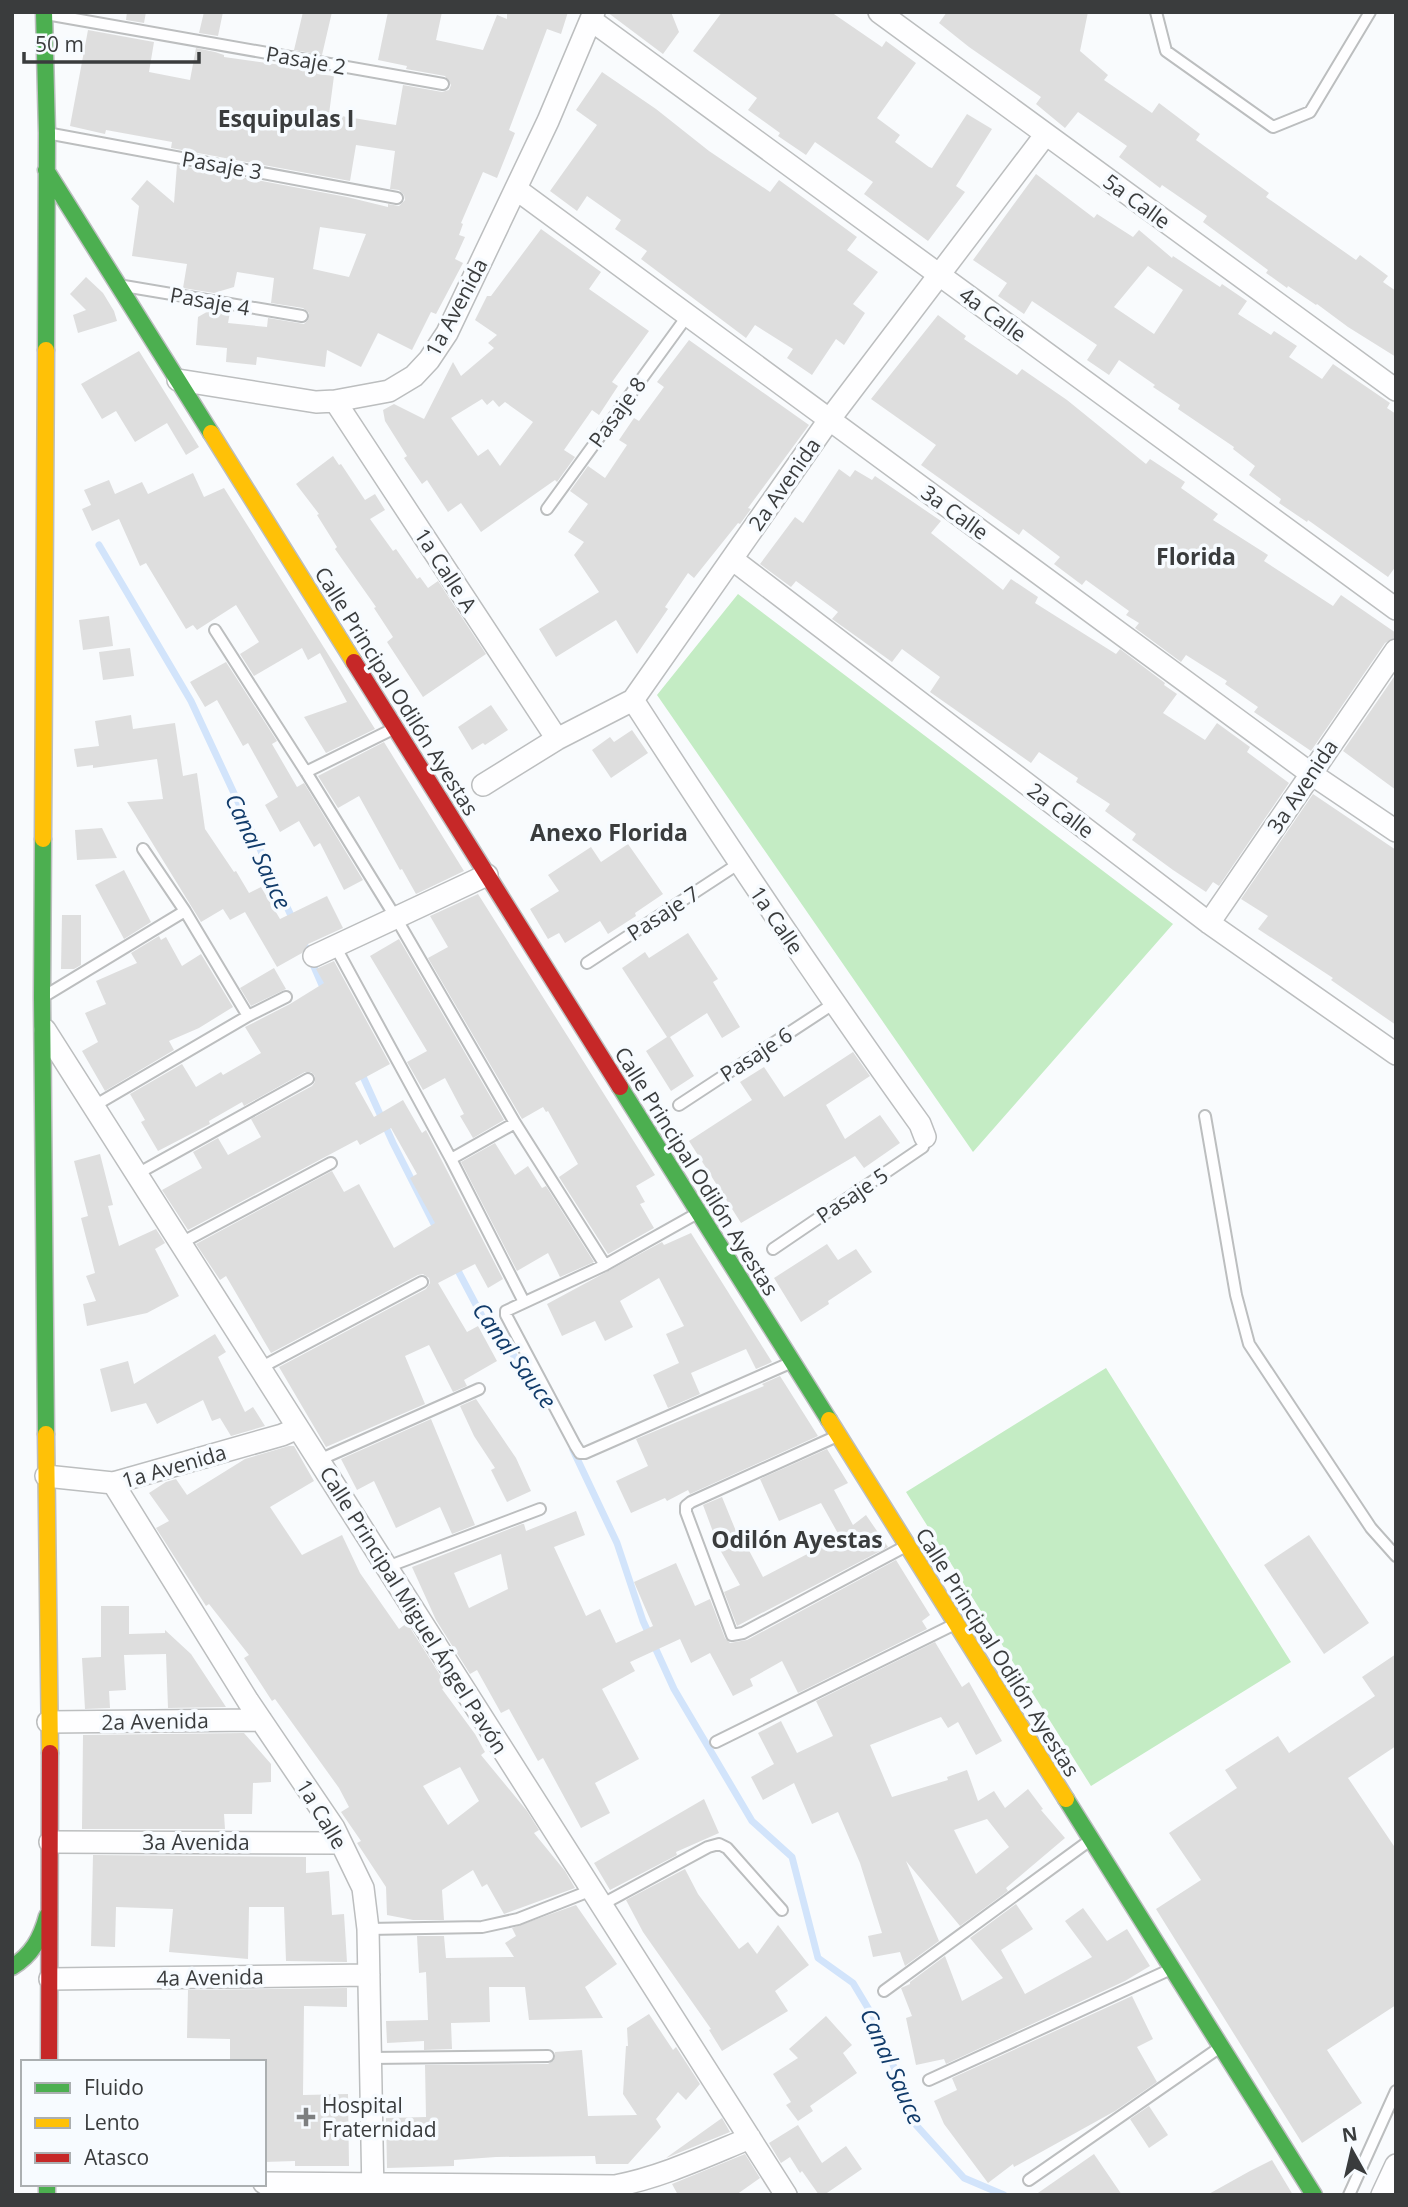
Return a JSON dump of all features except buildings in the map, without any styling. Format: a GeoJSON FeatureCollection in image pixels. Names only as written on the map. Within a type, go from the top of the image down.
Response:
{"type":"FeatureCollection","features":[{"type":"Feature","properties":{"kind":"street","name":"5a Calle"},"geometry":{"type":"LineString","coordinates":[[879,12],[1396,390]]}},
{"type":"Feature","properties":{"kind":"street"},"geometry":{"type":"LineString","coordinates":[[44,13],[47,133],[42,998],[51,1900],[49,2060]]}},
{"type":"Feature","properties":{"kind":"street","name":"1a Avenida"},"geometry":{"type":"LineString","coordinates":[[178,380],[316,402],[389,391],[414,376],[429,360],[447,333],[516,189],[593,16]]}},
{"type":"Feature","properties":{"kind":"street","name":"4a Calle"},"geometry":{"type":"LineString","coordinates":[[593,16],[940,275],[1396,609]]}},
{"type":"Feature","properties":{"kind":"street","name":"2a Avenida"},"geometry":{"type":"LineString","coordinates":[[483,785],[556,739],[633,700],[829,419],[1046,134]]}},
{"type":"Feature","properties":{"kind":"street","name":"Calle Principal Odilón Ayestas"},"geometry":{"type":"LineString","coordinates":[[46,170],[1314,2195]]}},
{"type":"Feature","properties":{"kind":"street","name":"3a Calle"},"geometry":{"type":"LineString","coordinates":[[516,189],[1310,773],[1396,831]]}},
{"type":"Feature","properties":{"kind":"street","name":"1a Calle A"},"geometry":{"type":"LineString","coordinates":[[335,401],[556,739]]}},
{"type":"Feature","properties":{"kind":"street","name":"2a Calle"},"geometry":{"type":"LineString","coordinates":[[732,559],[1209,923],[1396,1054]]}},
{"type":"Feature","properties":{"kind":"street","name":"3a Avenida"},"geometry":{"type":"LineString","coordinates":[[1209,923],[1396,650]]}},
{"type":"Feature","properties":{"kind":"street","name":"1a Calle"},"geometry":{"type":"LineString","coordinates":[[633,700],[738,864],[833,1004],[920,1124],[925,1137]]}},
{"type":"Feature","properties":{"kind":"street"},"geometry":{"type":"LineString","coordinates":[[314,956],[487,875]]}},
{"type":"Feature","properties":{"kind":"street","name":"Calle Principal Miguel Ángel Pavón"},"geometry":{"type":"LineString","coordinates":[[43,1026],[786,2195]]}},
{"type":"Feature","properties":{"kind":"street","name":"1a Avenida"},"geometry":{"type":"LineString","coordinates":[[46,1476],[113,1483],[282,1435],[298,1428]]}},
{"type":"Feature","properties":{"kind":"street","name":"1a Calle"},"geometry":{"type":"LineString","coordinates":[[113,1483],[261,1720],[334,1828],[363,1888],[368,1929],[373,2189]]}},
{"type":"Feature","properties":{"kind":"street","name":"2a Avenida"},"geometry":{"type":"LineString","coordinates":[[48,1722],[261,1720]]}},
{"type":"Feature","properties":{"kind":"street","name":"3a Avenida"},"geometry":{"type":"LineString","coordinates":[[50,1842],[341,1843]]}},
{"type":"Feature","properties":{"kind":"street"},"geometry":{"type":"LineString","coordinates":[[12,1967],[27,1956],[41,1937],[51,1900]]}},
{"type":"Feature","properties":{"kind":"street","name":"4a Avenida"},"geometry":{"type":"LineString","coordinates":[[50,1979],[369,1975]]}},
{"type":"Feature","properties":{"kind":"street"},"geometry":{"type":"LineString","coordinates":[[266,2183],[373,2189],[615,2186],[638,2182],[750,2138]]}},
{"type":"Feature","properties":{"kind":"street"},"geometry":{"type":"LineString","coordinates":[[1382,2195],[1396,2165]]}},
{"type":"Feature","properties":{"kind":"lane"},"geometry":{"type":"LineString","coordinates":[[1156,12],[1166,51],[1273,127],[1310,112],[1370,12]]}},
{"type":"Feature","properties":{"kind":"lane","name":"Pasaje 2"},"geometry":{"type":"LineString","coordinates":[[44,13],[443,84]]}},
{"type":"Feature","properties":{"kind":"lane","name":"Pasaje 3"},"geometry":{"type":"LineString","coordinates":[[47,133],[397,198]]}},
{"type":"Feature","properties":{"kind":"lane","name":"Pasaje 4"},"geometry":{"type":"LineString","coordinates":[[118,285],[302,316]]}},
{"type":"Feature","properties":{"kind":"lane","name":"Pasaje 8"},"geometry":{"type":"LineString","coordinates":[[547,509],[688,315]]}},
{"type":"Feature","properties":{"kind":"lane"},"geometry":{"type":"LineString","coordinates":[[215,630],[396,918],[515,1123],[605,1265]]}},
{"type":"Feature","properties":{"kind":"lane"},"geometry":{"type":"LineString","coordinates":[[306,772],[395,728]]}},
{"type":"Feature","properties":{"kind":"lane"},"geometry":{"type":"LineString","coordinates":[[143,849],[185,911],[248,1016]]}},
{"type":"Feature","properties":{"kind":"lane","name":"Pasaje 7"},"geometry":{"type":"LineString","coordinates":[[587,963],[738,864]]}},
{"type":"Feature","properties":{"kind":"lane"},"geometry":{"type":"LineString","coordinates":[[42,998],[185,911]]}},
{"type":"Feature","properties":{"kind":"lane"},"geometry":{"type":"LineString","coordinates":[[335,946],[524,1302]]}},
{"type":"Feature","properties":{"kind":"lane"},"geometry":{"type":"LineString","coordinates":[[94,1106],[248,1016],[286,997]]}},
{"type":"Feature","properties":{"kind":"lane","name":"Pasaje 6"},"geometry":{"type":"LineString","coordinates":[[679,1105],[833,1004]]}},
{"type":"Feature","properties":{"kind":"lane"},"geometry":{"type":"LineString","coordinates":[[137,1174],[308,1079]]}},
{"type":"Feature","properties":{"kind":"lane"},"geometry":{"type":"LineString","coordinates":[[1205,1116],[1236,1295],[1249,1344],[1371,1528],[1396,1556]]}},
{"type":"Feature","properties":{"kind":"lane"},"geometry":{"type":"LineString","coordinates":[[450,1159],[515,1123]]}},
{"type":"Feature","properties":{"kind":"lane","name":"Pasaje 5"},"geometry":{"type":"LineString","coordinates":[[773,1249],[923,1147],[925,1137]]}},
{"type":"Feature","properties":{"kind":"lane"},"geometry":{"type":"LineString","coordinates":[[181,1243],[331,1163]]}},
{"type":"Feature","properties":{"kind":"lane"},"geometry":{"type":"LineString","coordinates":[[699,1213],[605,1265],[509,1308],[506,1315],[580,1453],[792,1363]]}},
{"type":"Feature","properties":{"kind":"lane"},"geometry":{"type":"LineString","coordinates":[[260,1368],[422,1282]]}},
{"type":"Feature","properties":{"kind":"lane"},"geometry":{"type":"LineString","coordinates":[[319,1461],[479,1389]]}},
{"type":"Feature","properties":{"kind":"lane"},"geometry":{"type":"LineString","coordinates":[[838,1435],[686,1506],[732,1634],[743,1633],[907,1545]]}},
{"type":"Feature","properties":{"kind":"lane"},"geometry":{"type":"LineString","coordinates":[[387,1567],[540,1509]]}},
{"type":"Feature","properties":{"kind":"lane"},"geometry":{"type":"LineString","coordinates":[[716,1742],[956,1623]]}},
{"type":"Feature","properties":{"kind":"lane"},"geometry":{"type":"LineString","coordinates":[[884,1992],[1091,1839]]}},
{"type":"Feature","properties":{"kind":"lane"},"geometry":{"type":"LineString","coordinates":[[368,1929],[482,1927],[518,1919],[597,1898],[719,1844],[727,1848],[782,1910]]}},
{"type":"Feature","properties":{"kind":"lane"},"geometry":{"type":"LineString","coordinates":[[929,2080],[1172,1968]]}},
{"type":"Feature","properties":{"kind":"lane"},"geometry":{"type":"LineString","coordinates":[[1029,2180],[1221,2046]]}},
{"type":"Feature","properties":{"kind":"lane"},"geometry":{"type":"LineString","coordinates":[[370,2058],[548,2056]]}},
{"type":"Feature","properties":{"kind":"lane"},"geometry":{"type":"LineString","coordinates":[[1349,2195],[1396,2091]]}},
{"type":"Feature","properties":{"kind":"green space"},"geometry":{"type":"Polygon","coordinates":[[[738,594],[1173,924],[973,1152],[657,695],[738,594]]]}},
{"type":"Feature","properties":{"kind":"green space"},"geometry":{"type":"Polygon","coordinates":[[[1106,1368],[1291,1662],[1091,1786],[906,1492],[1106,1368]]]}},
{"type":"Feature","properties":{"kind":"waterway","name":"Canal Sauce"},"geometry":{"type":"LineString","coordinates":[[99,545],[191,701],[294,922]]}},
{"type":"Feature","properties":{"kind":"waterway","name":"Canal Sauce"},"geometry":{"type":"LineString","coordinates":[[302,939],[325,992]]}},
{"type":"Feature","properties":{"kind":"waterway","name":"Canal Sauce"},"geometry":{"type":"LineString","coordinates":[[360,1070],[437,1230]]}},
{"type":"Feature","properties":{"kind":"waterway","name":"Canal Sauce"},"geometry":{"type":"LineString","coordinates":[[455,1265],[483,1318],[542,1390]]}},
{"type":"Feature","properties":{"kind":"waterway","name":"Canal Sauce"},"geometry":{"type":"LineString","coordinates":[[573,1450],[617,1543],[643,1621],[674,1689],[752,1821],[792,1857],[818,1958],[853,1983],[877,2023],[916,2125],[964,2178],[1004,2195]]}},
{"type":"Feature","properties":{"kind":"traffic: fast"},"geometry":{"type":"LineString","coordinates":[[44,12],[47,133],[46,350]]}},
{"type":"Feature","properties":{"kind":"traffic: fast"},"geometry":{"type":"LineString","coordinates":[[46,170],[211,433]]}},
{"type":"Feature","properties":{"kind":"traffic: fast"},"geometry":{"type":"LineString","coordinates":[[43,839],[46,1434]]}},
{"type":"Feature","properties":{"kind":"traffic: fast"},"geometry":{"type":"LineString","coordinates":[[620,1087],[829,1420]]}},
{"type":"Feature","properties":{"kind":"traffic: fast"},"geometry":{"type":"LineString","coordinates":[[1066,1799],[1314,2195]]}},
{"type":"Feature","properties":{"kind":"traffic: fast"},"geometry":{"type":"LineString","coordinates":[[12,1967],[35,1945],[47,1916]]}},
{"type":"Feature","properties":{"kind":"traffic: fast"},"geometry":{"type":"LineString","coordinates":[[47,2186],[47,2195]]}},
{"type":"Feature","properties":{"kind":"traffic: slow"},"geometry":{"type":"LineString","coordinates":[[43,839],[46,350]]}},
{"type":"Feature","properties":{"kind":"traffic: slow"},"geometry":{"type":"LineString","coordinates":[[211,433],[354,662]]}},
{"type":"Feature","properties":{"kind":"traffic: slow"},"geometry":{"type":"LineString","coordinates":[[829,1420],[1066,1799]]}},
{"type":"Feature","properties":{"kind":"traffic: slow"},"geometry":{"type":"LineString","coordinates":[[46,1434],[50,1753]]}},
{"type":"Feature","properties":{"kind":"traffic: jam"},"geometry":{"type":"LineString","coordinates":[[354,662],[620,1087]]}},
{"type":"Feature","properties":{"kind":"traffic: jam"},"geometry":{"type":"LineString","coordinates":[[49,2060],[50,1753]]}},
{"type":"Feature","properties":{"kind":"place","name":"Hospital Fraternidad"},"geometry":{"type":"Point","coordinates":[306,2117]}},
{"type":"Feature","properties":{"kind":"district","name":"Esquipulas I"},"geometry":{"type":"Point","coordinates":[286,118]}},
{"type":"Feature","properties":{"kind":"district","name":"Florida"},"geometry":{"type":"Point","coordinates":[1196,556]}},
{"type":"Feature","properties":{"kind":"district","name":"Anexo Florida"},"geometry":{"type":"Point","coordinates":[609,832]}},
{"type":"Feature","properties":{"kind":"district","name":"Odilón Ayestas"},"geometry":{"type":"Point","coordinates":[797,1539]}}]}
